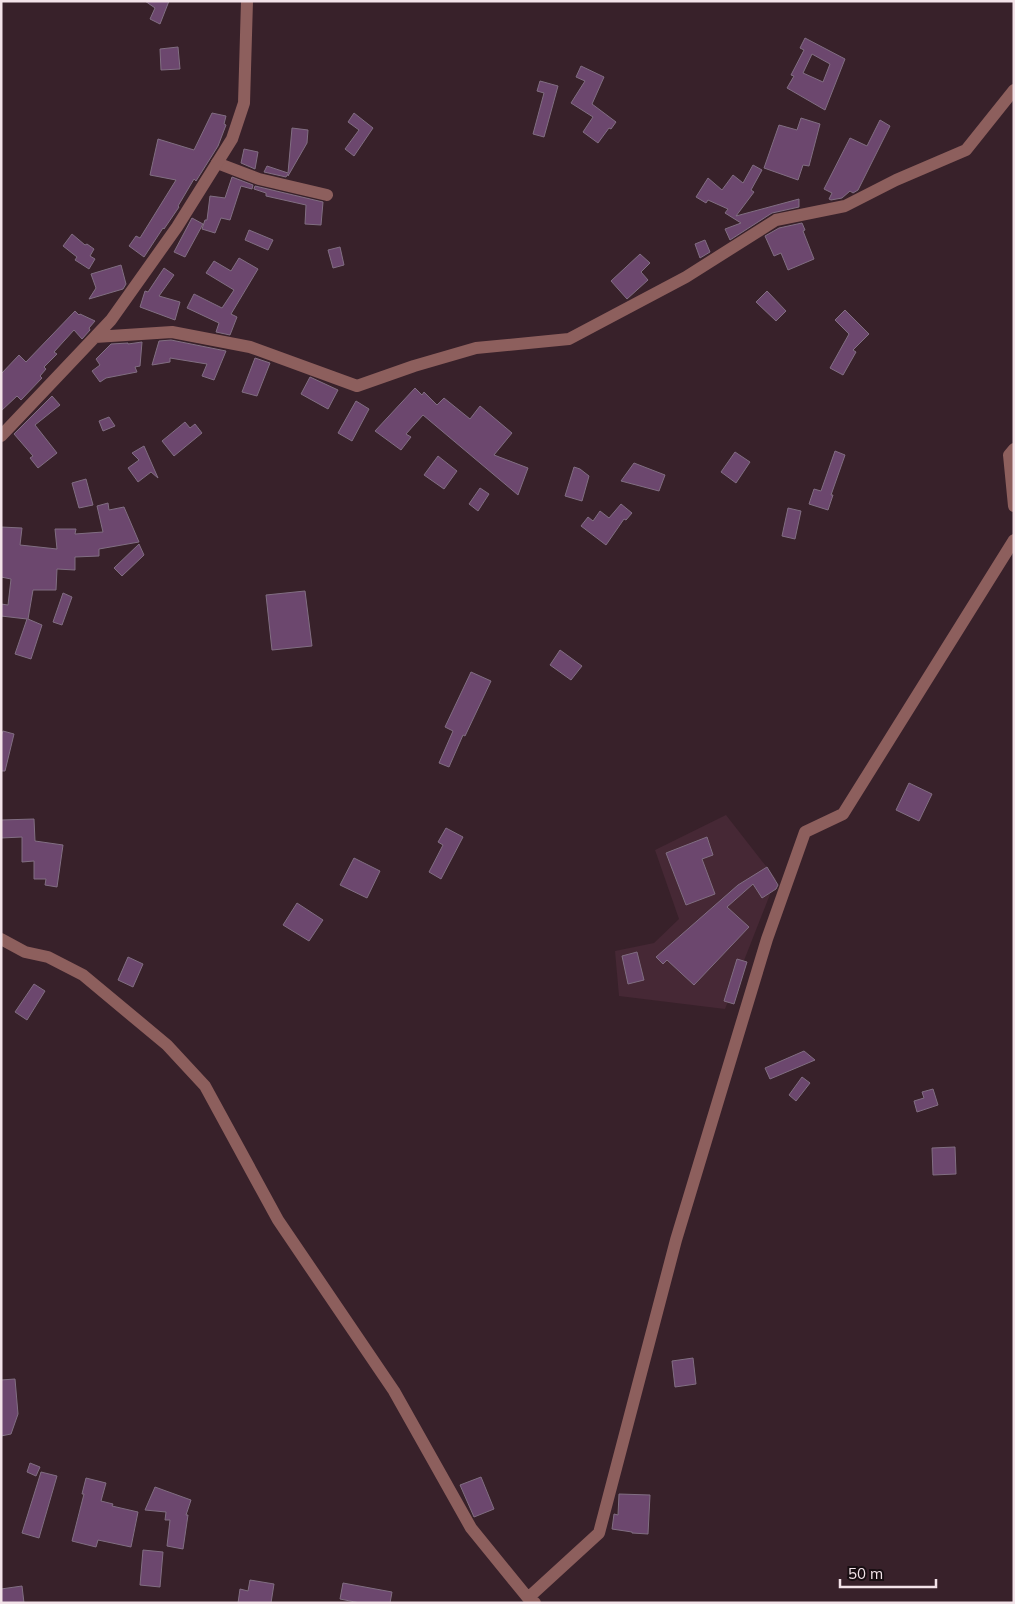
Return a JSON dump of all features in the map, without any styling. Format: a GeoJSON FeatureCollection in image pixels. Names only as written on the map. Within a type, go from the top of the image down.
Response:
{"type":"FeatureCollection","features":[{"type":"Feature","properties":{"kind":"street"},"geometry":{"type":"LineString","coordinates":[[1,436],[111,320],[172,234],[232,139],[244,103],[247,1]]}},
{"type":"Feature","properties":{"kind":"street"},"geometry":{"type":"LineString","coordinates":[[95,337],[172,332],[250,347],[356,386],[414,366],[476,348],[569,339],[686,277],[776,220],[845,206],[896,180],[966,150],[1014,90]]}},
{"type":"Feature","properties":{"kind":"street"},"geometry":{"type":"LineString","coordinates":[[217,163],[259,179],[327,195]]}},
{"type":"Feature","properties":{"kind":"street"},"geometry":{"type":"LineString","coordinates":[[1014,449],[1009,454],[1014,506]]}},
{"type":"Feature","properties":{"kind":"street"},"geometry":{"type":"LineString","coordinates":[[1,939],[25,952],[48,957],[83,975],[167,1045],[206,1086],[278,1220],[394,1391],[471,1528],[532,1600],[599,1533],[676,1240],[767,940],[805,832],[842,814],[1014,540]]}},
{"type":"Feature","properties":{"kind":"shaded area"},"geometry":{"type":"Polygon","coordinates":[[[726,815],[776,879],[725,1009],[619,996],[615,951],[654,943],[679,919],[655,850],[726,815]]]}},
{"type":"Feature","properties":{"kind":"building"},"geometry":{"type":"Polygon","coordinates":[[[145,1],[169,1],[160,24],[150,19],[155,8],[145,1]]]}},
{"type":"Feature","properties":{"kind":"building"},"geometry":{"type":"Polygon","coordinates":[[[805,38],[845,59],[825,110],[787,88],[794,76],[791,75],[804,50],[800,48],[805,38]],[[812,54],[803,73],[823,82],[830,64],[812,54]]]}},
{"type":"Feature","properties":{"kind":"building"},"geometry":{"type":"Polygon","coordinates":[[[178,47],[180,69],[161,70],[160,49],[178,47]]]}},
{"type":"Feature","properties":{"kind":"building"},"geometry":{"type":"Polygon","coordinates":[[[581,66],[604,77],[592,104],[616,122],[598,143],[583,132],[593,117],[571,103],[585,81],[576,77],[581,66]]]}},
{"type":"Feature","properties":{"kind":"building"},"geometry":{"type":"Polygon","coordinates":[[[540,81],[558,86],[544,137],[533,134],[544,93],[537,91],[540,81]]]}},
{"type":"Feature","properties":{"kind":"building"},"geometry":{"type":"Polygon","coordinates":[[[212,113],[226,116],[224,124],[226,125],[218,146],[196,181],[194,179],[179,207],[144,257],[129,246],[136,236],[140,238],[176,180],[150,175],[158,139],[194,150],[212,113]]]}},
{"type":"Feature","properties":{"kind":"building"},"geometry":{"type":"Polygon","coordinates":[[[354,113],[373,128],[354,156],[345,149],[359,130],[348,122],[354,113]]]}},
{"type":"Feature","properties":{"kind":"building"},"geometry":{"type":"Polygon","coordinates":[[[801,118],[820,124],[809,166],[803,165],[798,180],[764,168],[779,125],[797,130],[801,118]]]}},
{"type":"Feature","properties":{"kind":"building"},"geometry":{"type":"Polygon","coordinates":[[[880,120],[890,126],[858,190],[853,193],[850,191],[842,198],[829,199],[832,193],[824,189],[850,138],[867,146],[880,120]]]}},
{"type":"Feature","properties":{"kind":"building"},"geometry":{"type":"Polygon","coordinates":[[[292,128],[308,130],[307,143],[288,176],[288,174],[286,177],[264,172],[267,166],[288,173],[292,128]]]}},
{"type":"Feature","properties":{"kind":"building"},"geometry":{"type":"Polygon","coordinates":[[[244,149],[258,152],[255,169],[241,163],[244,149]]]}},
{"type":"Feature","properties":{"kind":"building"},"geometry":{"type":"Polygon","coordinates":[[[753,165],[762,170],[751,190],[754,192],[736,216],[799,199],[799,207],[772,213],[730,240],[725,229],[741,223],[725,213],[728,209],[708,200],[706,203],[696,197],[708,178],[722,190],[733,175],[743,183],[753,165]]]}},
{"type":"Feature","properties":{"kind":"building"},"geometry":{"type":"Polygon","coordinates":[[[232,177],[253,185],[252,189],[241,186],[230,220],[221,218],[215,233],[202,229],[205,220],[207,220],[210,196],[225,198],[232,177]]]}},
{"type":"Feature","properties":{"kind":"building"},"geometry":{"type":"Polygon","coordinates":[[[255,186],[323,202],[321,225],[305,224],[306,205],[266,196],[266,193],[254,189],[255,186]]]}},
{"type":"Feature","properties":{"kind":"building"},"geometry":{"type":"Polygon","coordinates":[[[192,218],[203,224],[185,257],[174,252],[192,218]]]}},
{"type":"Feature","properties":{"kind":"building"},"geometry":{"type":"Polygon","coordinates":[[[802,223],[805,230],[803,231],[814,259],[788,270],[781,253],[774,256],[765,236],[779,228],[802,223]]]}},
{"type":"Feature","properties":{"kind":"building"},"geometry":{"type":"Polygon","coordinates":[[[249,230],[273,240],[268,250],[245,240],[249,230]]]}},
{"type":"Feature","properties":{"kind":"building"},"geometry":{"type":"Polygon","coordinates":[[[72,234],[85,245],[87,244],[94,249],[90,256],[95,259],[89,269],[75,260],[77,257],[63,246],[72,234]]]}},
{"type":"Feature","properties":{"kind":"building"},"geometry":{"type":"Polygon","coordinates":[[[705,240],[710,252],[700,258],[695,244],[705,240]]]}},
{"type":"Feature","properties":{"kind":"building"},"geometry":{"type":"Polygon","coordinates":[[[340,247],[344,265],[333,268],[328,250],[340,247]]]}},
{"type":"Feature","properties":{"kind":"building"},"geometry":{"type":"Polygon","coordinates":[[[640,254],[650,263],[641,272],[648,280],[627,299],[611,281],[640,254]]]}},
{"type":"Feature","properties":{"kind":"building"},"geometry":{"type":"Polygon","coordinates":[[[239,258],[258,269],[231,314],[237,317],[230,335],[216,332],[219,323],[187,308],[194,294],[222,308],[234,290],[206,273],[214,261],[231,271],[239,258]]]}},
{"type":"Feature","properties":{"kind":"building"},"geometry":{"type":"Polygon","coordinates":[[[121,265],[126,284],[123,289],[89,299],[96,288],[91,274],[121,265]]]}},
{"type":"Feature","properties":{"kind":"building"},"geometry":{"type":"Polygon","coordinates":[[[164,268],[174,275],[159,296],[180,302],[175,320],[140,307],[145,291],[148,292],[164,268]]]}},
{"type":"Feature","properties":{"kind":"building"},"geometry":{"type":"Polygon","coordinates":[[[767,291],[786,311],[776,321],[756,302],[767,291]]]}},
{"type":"Feature","properties":{"kind":"building"},"geometry":{"type":"Polygon","coordinates":[[[845,310],[869,334],[853,350],[856,352],[843,375],[830,368],[849,334],[835,320],[845,310]]]}},
{"type":"Feature","properties":{"kind":"building"},"geometry":{"type":"Polygon","coordinates":[[[75,311],[79,315],[95,321],[89,328],[90,330],[82,339],[74,330],[54,352],[57,354],[44,367],[46,369],[40,376],[42,378],[21,400],[17,396],[1,411],[1,374],[19,355],[26,362],[75,311]]]}},
{"type":"Feature","properties":{"kind":"building"},"geometry":{"type":"Polygon","coordinates":[[[171,340],[226,351],[214,380],[202,376],[207,364],[170,358],[170,362],[152,365],[159,341],[171,340]]]}},
{"type":"Feature","properties":{"kind":"building"},"geometry":{"type":"Polygon","coordinates":[[[142,342],[140,366],[135,367],[137,372],[106,378],[100,382],[92,371],[100,365],[96,359],[111,344],[142,342]]]}},
{"type":"Feature","properties":{"kind":"building"},"geometry":{"type":"Polygon","coordinates":[[[255,358],[270,363],[257,396],[242,392],[255,358]]]}},
{"type":"Feature","properties":{"kind":"building"},"geometry":{"type":"Polygon","coordinates":[[[310,377],[338,390],[328,409],[301,394],[310,377]]]}},
{"type":"Feature","properties":{"kind":"building"},"geometry":{"type":"Polygon","coordinates":[[[415,388],[422,395],[424,392],[437,405],[444,398],[470,419],[480,406],[512,433],[494,455],[528,468],[518,495],[423,415],[406,434],[411,437],[401,450],[375,431],[415,388]]]}},
{"type":"Feature","properties":{"kind":"building"},"geometry":{"type":"Polygon","coordinates":[[[52,396],[60,405],[35,425],[57,453],[38,468],[30,458],[33,456],[14,434],[52,396]]]}},
{"type":"Feature","properties":{"kind":"building"},"geometry":{"type":"Polygon","coordinates":[[[356,401],[369,409],[352,441],[338,433],[356,401]]]}},
{"type":"Feature","properties":{"kind":"building"},"geometry":{"type":"Polygon","coordinates":[[[109,417],[115,426],[103,431],[99,421],[109,417]]]}},
{"type":"Feature","properties":{"kind":"building"},"geometry":{"type":"Polygon","coordinates":[[[185,422],[190,428],[195,424],[202,433],[174,456],[162,441],[185,422]]]}},
{"type":"Feature","properties":{"kind":"building"},"geometry":{"type":"Polygon","coordinates":[[[144,446],[158,478],[151,472],[138,482],[128,468],[139,460],[132,453],[144,446]]]}},
{"type":"Feature","properties":{"kind":"building"},"geometry":{"type":"Polygon","coordinates":[[[835,451],[845,455],[831,495],[833,495],[828,510],[809,504],[814,489],[821,491],[835,451]]]}},
{"type":"Feature","properties":{"kind":"building"},"geometry":{"type":"Polygon","coordinates":[[[735,452],[750,462],[736,483],[721,472],[735,452]]]}},
{"type":"Feature","properties":{"kind":"building"},"geometry":{"type":"Polygon","coordinates":[[[438,456],[457,471],[444,489],[424,475],[438,456]]]}},
{"type":"Feature","properties":{"kind":"building"},"geometry":{"type":"Polygon","coordinates":[[[634,463],[665,475],[659,491],[621,481],[634,463]]]}},
{"type":"Feature","properties":{"kind":"building"},"geometry":{"type":"Polygon","coordinates":[[[574,467],[589,476],[582,501],[565,496],[574,467]]]}},
{"type":"Feature","properties":{"kind":"building"},"geometry":{"type":"Polygon","coordinates":[[[86,479],[93,505],[79,508],[72,483],[86,479]]]}},
{"type":"Feature","properties":{"kind":"building"},"geometry":{"type":"Polygon","coordinates":[[[480,488],[489,494],[478,511],[469,504],[480,488]]]}},
{"type":"Feature","properties":{"kind":"building"},"geometry":{"type":"Polygon","coordinates":[[[108,503],[109,510],[124,507],[139,542],[99,549],[99,556],[75,557],[75,570],[57,569],[56,590],[33,590],[28,619],[42,625],[31,659],[15,654],[27,619],[1,616],[1,604],[8,605],[11,579],[1,577],[1,527],[22,528],[20,545],[57,549],[55,529],[76,529],[75,534],[103,532],[97,506],[108,503]]]}},
{"type":"Feature","properties":{"kind":"building"},"geometry":{"type":"Polygon","coordinates":[[[621,504],[632,513],[626,520],[624,519],[606,545],[581,526],[588,517],[593,521],[600,511],[609,518],[621,504]]]}},
{"type":"Feature","properties":{"kind":"building"},"geometry":{"type":"Polygon","coordinates":[[[788,508],[801,511],[795,539],[782,536],[788,508]]]}},
{"type":"Feature","properties":{"kind":"building"},"geometry":{"type":"Polygon","coordinates":[[[139,544],[144,555],[122,576],[114,568],[139,544]]]}},
{"type":"Feature","properties":{"kind":"building"},"geometry":{"type":"Polygon","coordinates":[[[305,591],[312,646],[272,650],[266,595],[305,591]]]}},
{"type":"Feature","properties":{"kind":"building"},"geometry":{"type":"Polygon","coordinates":[[[63,593],[72,597],[62,625],[53,622],[63,593]]]}},
{"type":"Feature","properties":{"kind":"building"},"geometry":{"type":"Polygon","coordinates":[[[560,650],[582,666],[571,680],[550,665],[560,650]]]}},
{"type":"Feature","properties":{"kind":"building"},"geometry":{"type":"Polygon","coordinates":[[[471,672],[491,681],[449,767],[439,763],[453,731],[445,727],[471,672]]]}},
{"type":"Feature","properties":{"kind":"building"},"geometry":{"type":"Polygon","coordinates":[[[3,731],[14,734],[5,771],[1,771],[1,736],[3,731]]]}},
{"type":"Feature","properties":{"kind":"building"},"geometry":{"type":"Polygon","coordinates":[[[909,783],[932,794],[919,821],[896,810],[909,783]]]}},
{"type":"Feature","properties":{"kind":"building"},"geometry":{"type":"Polygon","coordinates":[[[34,819],[35,841],[63,845],[57,887],[45,885],[46,879],[34,879],[34,861],[22,862],[22,837],[1,838],[1,820],[34,819]]]}},
{"type":"Feature","properties":{"kind":"building"},"geometry":{"type":"Polygon","coordinates":[[[446,828],[463,837],[441,879],[429,872],[443,845],[438,842],[446,828]]]}},
{"type":"Feature","properties":{"kind":"building"},"geometry":{"type":"Polygon","coordinates":[[[707,837],[713,855],[702,859],[715,894],[686,905],[666,853],[707,837]]]}},
{"type":"Feature","properties":{"kind":"building"},"geometry":{"type":"Polygon","coordinates":[[[354,858],[380,871],[367,898],[340,885],[354,858]]]}},
{"type":"Feature","properties":{"kind":"building"},"geometry":{"type":"Polygon","coordinates":[[[767,867],[778,885],[776,889],[762,898],[753,884],[727,907],[749,927],[694,985],[667,960],[663,964],[656,957],[738,885],[767,867]]]}},
{"type":"Feature","properties":{"kind":"building"},"geometry":{"type":"Polygon","coordinates":[[[297,903],[323,920],[309,941],[283,925],[297,903]]]}},
{"type":"Feature","properties":{"kind":"building"},"geometry":{"type":"Polygon","coordinates":[[[637,952],[644,980],[628,984],[622,956],[637,952]]]}},
{"type":"Feature","properties":{"kind":"building"},"geometry":{"type":"Polygon","coordinates":[[[128,957],[143,964],[133,987],[118,980],[128,957]]]}},
{"type":"Feature","properties":{"kind":"building"},"geometry":{"type":"Polygon","coordinates":[[[737,959],[747,962],[734,1004],[724,1001],[737,959]]]}},
{"type":"Feature","properties":{"kind":"building"},"geometry":{"type":"Polygon","coordinates":[[[34,984],[45,991],[27,1020],[15,1012],[34,984]]]}},
{"type":"Feature","properties":{"kind":"building"},"geometry":{"type":"Polygon","coordinates":[[[804,1051],[815,1060],[770,1079],[765,1068],[804,1051]]]}},
{"type":"Feature","properties":{"kind":"building"},"geometry":{"type":"Polygon","coordinates":[[[802,1077],[810,1083],[796,1101],[789,1095],[802,1077]]]}},
{"type":"Feature","properties":{"kind":"building"},"geometry":{"type":"Polygon","coordinates":[[[933,1089],[938,1105],[917,1112],[914,1101],[924,1098],[922,1092],[933,1089]]]}},
{"type":"Feature","properties":{"kind":"building"},"geometry":{"type":"Polygon","coordinates":[[[955,1147],[956,1174],[933,1175],[932,1148],[955,1147]]]}},
{"type":"Feature","properties":{"kind":"building"},"geometry":{"type":"Polygon","coordinates":[[[693,1358],[696,1384],[675,1387],[672,1361],[693,1358]]]}},
{"type":"Feature","properties":{"kind":"building"},"geometry":{"type":"Polygon","coordinates":[[[15,1379],[18,1414],[11,1434],[1,1436],[1,1380],[15,1379]]]}},
{"type":"Feature","properties":{"kind":"building"},"geometry":{"type":"Polygon","coordinates":[[[30,1463],[40,1467],[36,1476],[27,1472],[30,1463]]]}},
{"type":"Feature","properties":{"kind":"building"},"geometry":{"type":"Polygon","coordinates":[[[41,1472],[57,1476],[39,1538],[22,1533],[41,1472]]]}},
{"type":"Feature","properties":{"kind":"building"},"geometry":{"type":"Polygon","coordinates":[[[481,1477],[494,1509],[474,1517],[460,1485],[481,1477]]]}},
{"type":"Feature","properties":{"kind":"building"},"geometry":{"type":"Polygon","coordinates":[[[86,1478],[106,1483],[101,1501],[113,1504],[112,1506],[138,1512],[131,1547],[98,1540],[96,1547],[72,1541],[84,1494],[82,1494],[86,1478]]]}},
{"type":"Feature","properties":{"kind":"building"},"geometry":{"type":"Polygon","coordinates":[[[155,1487],[191,1500],[186,1515],[188,1515],[183,1549],[167,1546],[170,1520],[165,1520],[166,1512],[145,1510],[155,1487]]]}},
{"type":"Feature","properties":{"kind":"building"},"geometry":{"type":"Polygon","coordinates":[[[619,1494],[650,1495],[648,1534],[612,1529],[614,1514],[618,1515],[619,1494]]]}},
{"type":"Feature","properties":{"kind":"building"},"geometry":{"type":"Polygon","coordinates":[[[143,1550],[163,1552],[160,1587],[140,1585],[143,1550]]]}},
{"type":"Feature","properties":{"kind":"building"},"geometry":{"type":"Polygon","coordinates":[[[250,1580],[274,1584],[271,1603],[238,1603],[240,1589],[248,1591],[250,1580]]]}},
{"type":"Feature","properties":{"kind":"building"},"geometry":{"type":"Polygon","coordinates":[[[343,1583],[392,1592],[390,1603],[360,1603],[340,1599],[343,1583]]]}},
{"type":"Feature","properties":{"kind":"building"},"geometry":{"type":"Polygon","coordinates":[[[22,1586],[24,1603],[1,1603],[1,1589],[22,1586]]]}}]}
